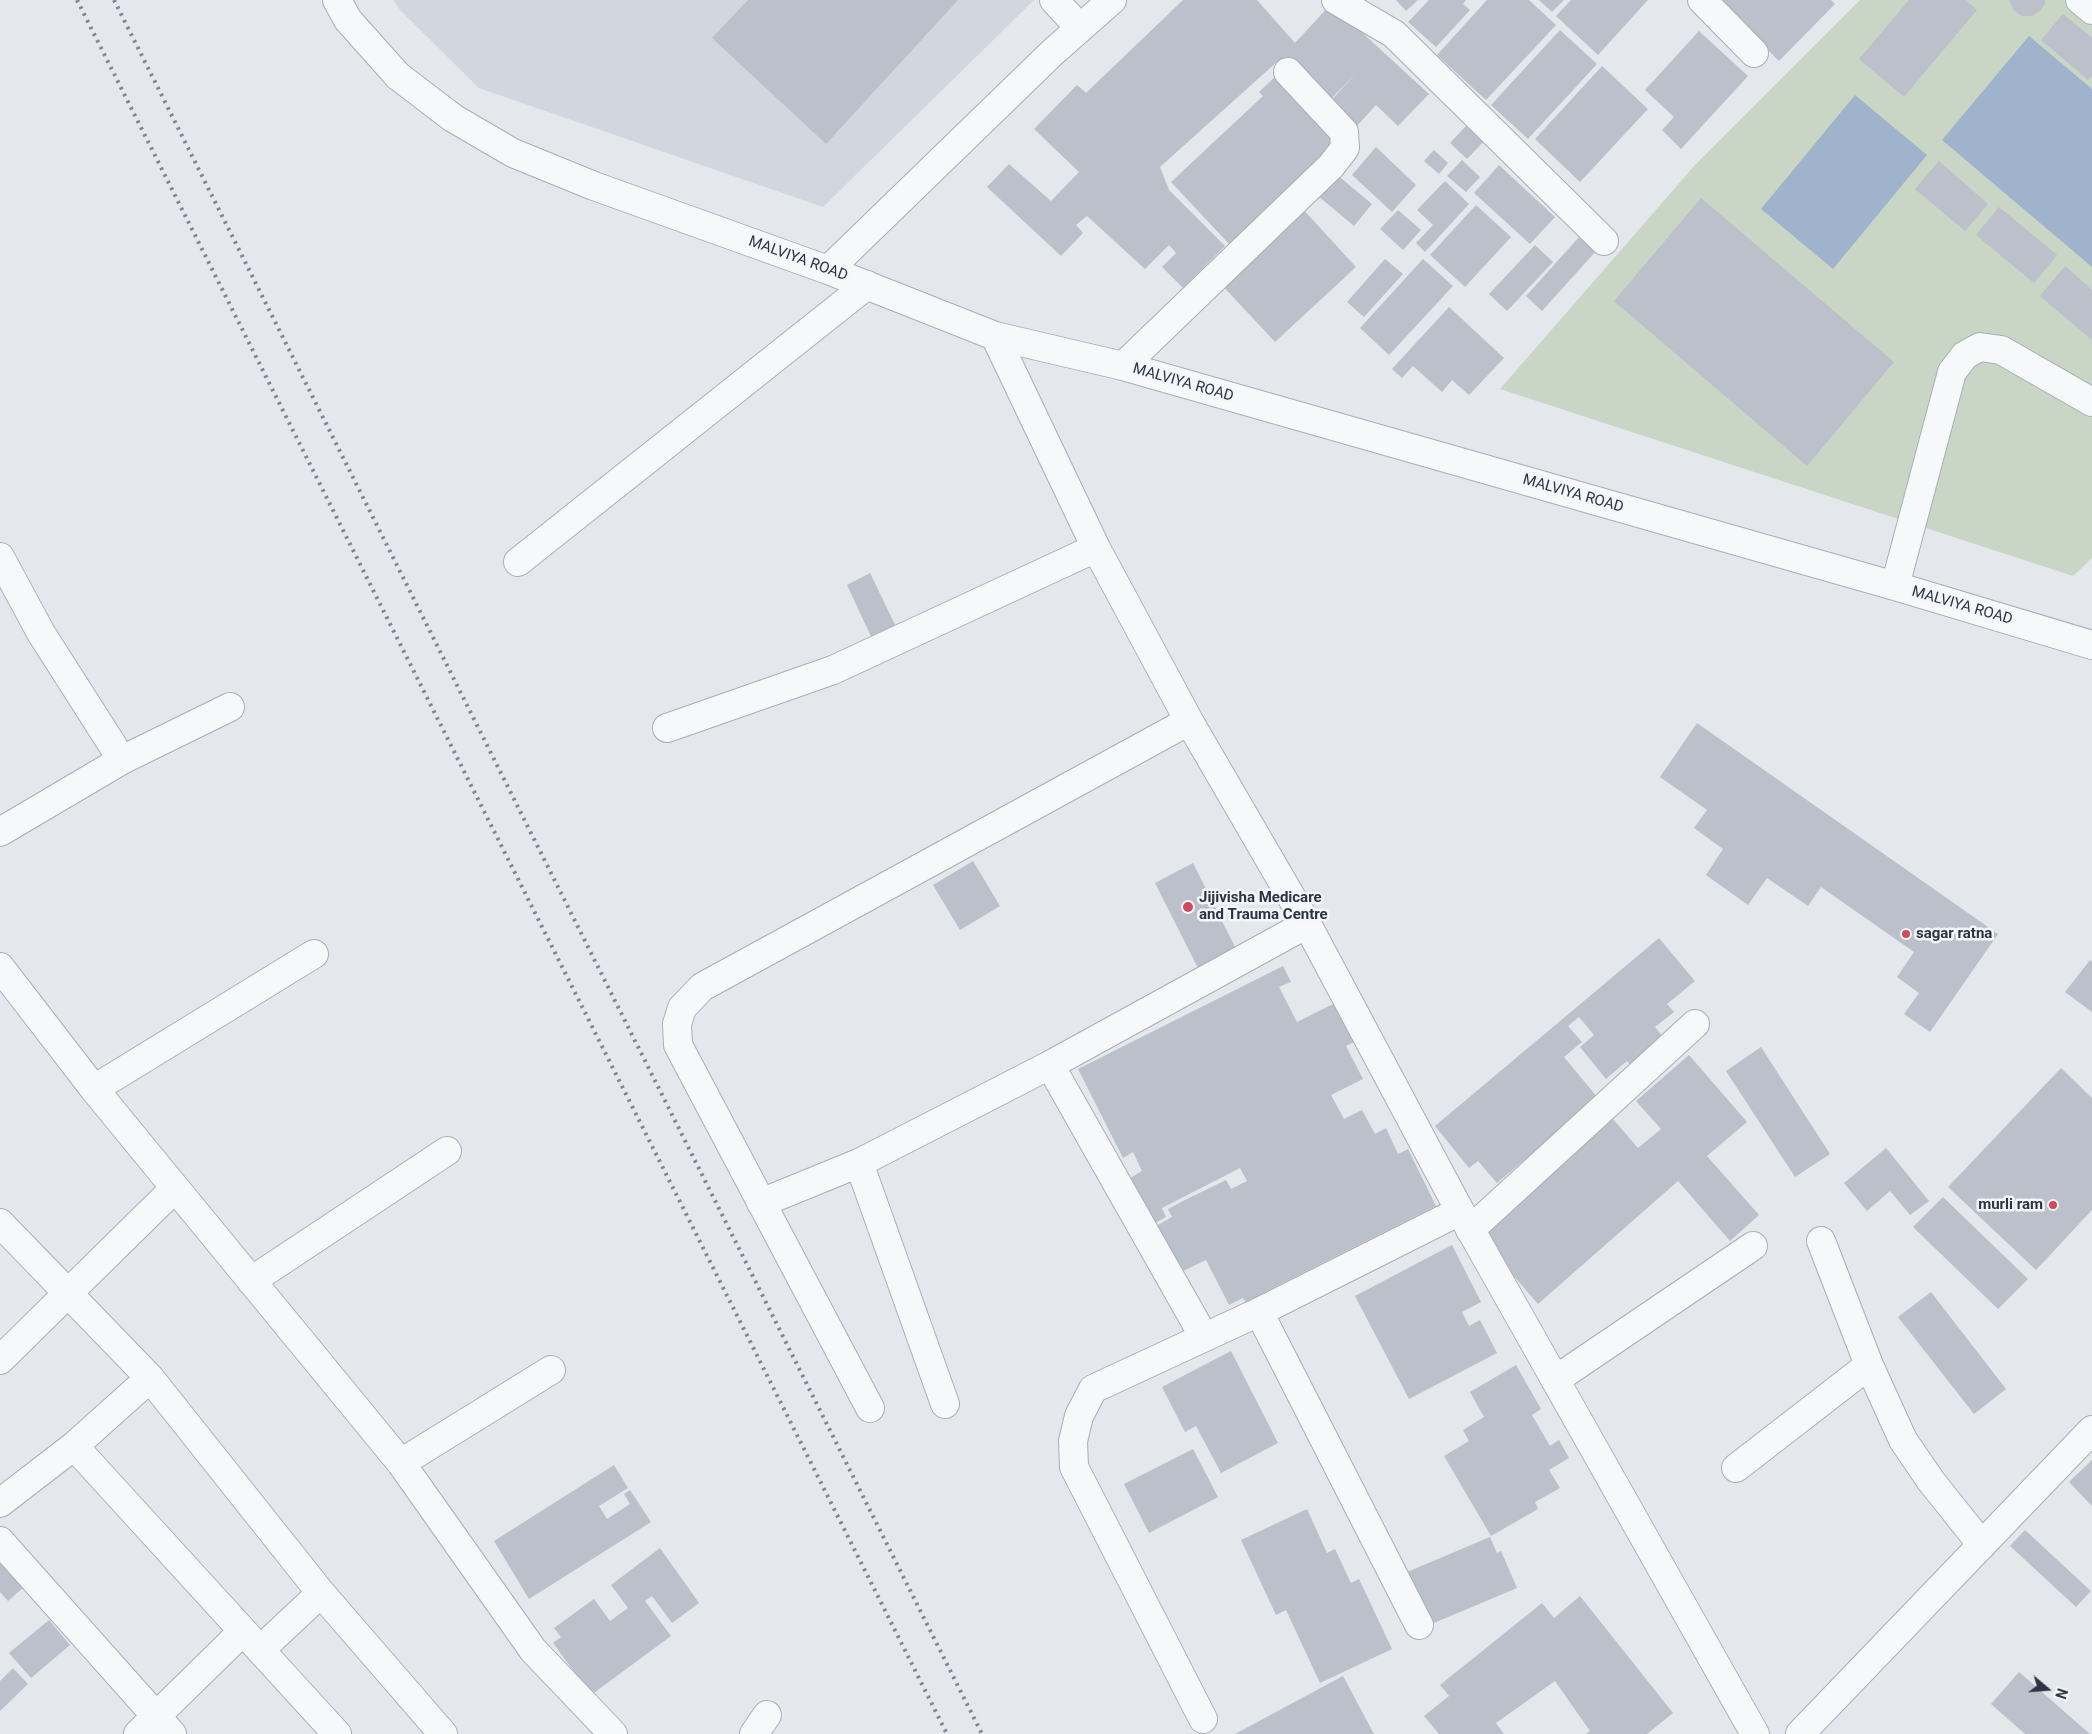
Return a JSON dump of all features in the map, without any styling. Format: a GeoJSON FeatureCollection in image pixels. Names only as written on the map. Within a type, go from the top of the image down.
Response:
{"type":"FeatureCollection","features":[{"type":"Feature","properties":{"kind":"street","name":"MALVIYA ROAD"},"geometry":{"type":"LineString","coordinates":[[337,0],[348,20],[398,76],[453,118],[513,153],[594,186],[868,285],[995,336],[1123,366],[1895,586],[2092,645]]}},
{"type":"Feature","properties":{"kind":"street"},"geometry":{"type":"LineString","coordinates":[[1054,0],[1080,28]]}},
{"type":"Feature","properties":{"kind":"street"},"geometry":{"type":"LineString","coordinates":[[828,270],[1046,59],[1112,0]]}},
{"type":"Feature","properties":{"kind":"street"},"geometry":{"type":"LineString","coordinates":[[1336,0],[1394,34],[1604,241]]}},
{"type":"Feature","properties":{"kind":"street"},"geometry":{"type":"LineString","coordinates":[[1702,0],[1754,53]]}},
{"type":"Feature","properties":{"kind":"street"},"geometry":{"type":"LineString","coordinates":[[2080,0],[2092,10]]}},
{"type":"Feature","properties":{"kind":"street"},"geometry":{"type":"LineString","coordinates":[[1123,366],[1331,166],[1345,148],[1344,132],[1288,72]]}},
{"type":"Feature","properties":{"kind":"street"},"geometry":{"type":"LineString","coordinates":[[518,562],[868,285]]}},
{"type":"Feature","properties":{"kind":"street"},"geometry":{"type":"LineString","coordinates":[[995,336],[1096,548],[1189,721],[1307,924],[1465,1220],[1755,1734]]}},
{"type":"Feature","properties":{"kind":"street"},"geometry":{"type":"LineString","coordinates":[[1895,586],[1952,372],[1965,354],[1980,347],[2001,350],[2092,402]]}},
{"type":"Feature","properties":{"kind":"street"},"geometry":{"type":"LineString","coordinates":[[667,728],[833,670],[1096,548]]}},
{"type":"Feature","properties":{"kind":"street"},"geometry":{"type":"LineString","coordinates":[[0,557],[42,633],[122,760]]}},
{"type":"Feature","properties":{"kind":"street"},"geometry":{"type":"LineString","coordinates":[[0,832],[122,760],[230,708]]}},
{"type":"Feature","properties":{"kind":"street"},"geometry":{"type":"LineString","coordinates":[[870,1408],[678,1045],[676,1024],[682,1008],[702,987],[1189,721]]}},
{"type":"Feature","properties":{"kind":"street"},"geometry":{"type":"LineString","coordinates":[[761,1202],[859,1162],[1050,1065],[1307,924]]}},
{"type":"Feature","properties":{"kind":"street"},"geometry":{"type":"LineString","coordinates":[[94,1089],[314,954]]}},
{"type":"Feature","properties":{"kind":"street"},"geometry":{"type":"LineString","coordinates":[[0,968],[94,1089],[401,1463],[533,1650],[613,1734]]}},
{"type":"Feature","properties":{"kind":"street"},"geometry":{"type":"LineString","coordinates":[[1203,1719],[1074,1467],[1073,1441],[1080,1416],[1093,1389],[1465,1220],[1695,1024]]}},
{"type":"Feature","properties":{"kind":"street"},"geometry":{"type":"LineString","coordinates":[[1050,1065],[1204,1337]]}},
{"type":"Feature","properties":{"kind":"street"},"geometry":{"type":"LineString","coordinates":[[251,1281],[447,1151]]}},
{"type":"Feature","properties":{"kind":"street"},"geometry":{"type":"LineString","coordinates":[[859,1162],[945,1404]]}},
{"type":"Feature","properties":{"kind":"street"},"geometry":{"type":"LineString","coordinates":[[0,1360],[175,1188]]}},
{"type":"Feature","properties":{"kind":"street"},"geometry":{"type":"LineString","coordinates":[[0,1223],[150,1378],[320,1593],[443,1734]]}},
{"type":"Feature","properties":{"kind":"street"},"geometry":{"type":"LineString","coordinates":[[1821,1241],[1869,1365],[1903,1440],[1931,1481],[1982,1545]]}},
{"type":"Feature","properties":{"kind":"street"},"geometry":{"type":"LineString","coordinates":[[1555,1380],[1753,1246]]}},
{"type":"Feature","properties":{"kind":"street"},"geometry":{"type":"LineString","coordinates":[[1259,1312],[1418,1625]]}},
{"type":"Feature","properties":{"kind":"street"},"geometry":{"type":"LineString","coordinates":[[1736,1468],[1869,1365]]}},
{"type":"Feature","properties":{"kind":"street"},"geometry":{"type":"LineString","coordinates":[[401,1463],[551,1370]]}},
{"type":"Feature","properties":{"kind":"street"},"geometry":{"type":"LineString","coordinates":[[0,1503],[74,1446],[150,1378]]}},
{"type":"Feature","properties":{"kind":"street"},"geometry":{"type":"LineString","coordinates":[[1800,1734],[2092,1430]]}},
{"type":"Feature","properties":{"kind":"street"},"geometry":{"type":"LineString","coordinates":[[74,1446],[337,1734]]}},
{"type":"Feature","properties":{"kind":"street"},"geometry":{"type":"LineString","coordinates":[[0,1541],[155,1728],[251,1640],[320,1593]]}},
{"type":"Feature","properties":{"kind":"shaded area"},"geometry":{"type":"Polygon","coordinates":[[[393,0],[1034,0],[823,207],[479,88],[400,10],[393,0]]]}},
{"type":"Feature","properties":{"kind":"green space"},"geometry":{"type":"Polygon","coordinates":[[[1860,0],[2092,0],[2092,558],[2073,576],[1500,389],[1695,165],[1860,0]]]}},
{"type":"Feature","properties":{"kind":"water"},"geometry":{"type":"Polygon","coordinates":[[[2029,36],[2092,89],[2092,267],[1942,140],[2029,36]]]}},
{"type":"Feature","properties":{"kind":"water"},"geometry":{"type":"Polygon","coordinates":[[[1855,95],[1927,155],[1833,269],[1761,209],[1855,95]]]}},
{"type":"Feature","properties":{"kind":"building"},"geometry":{"type":"Polygon","coordinates":[[[748,0],[958,0],[826,144],[712,38],[748,0]]]}},
{"type":"Feature","properties":{"kind":"building"},"geometry":{"type":"Polygon","coordinates":[[[1183,0],[1257,0],[1295,43],[1331,4],[1429,94],[1398,126],[1376,105],[1354,129],[1328,104],[1357,72],[1326,104],[1279,60],[1160,167],[1169,190],[1225,246],[1183,288],[1162,267],[1176,253],[1169,245],[1145,269],[1087,216],[1076,225],[1083,233],[1061,256],[987,187],[1009,164],[1051,201],[1079,172],[1034,129],[1077,85],[1086,93],[1183,0]]]}},
{"type":"Feature","properties":{"kind":"building"},"geometry":{"type":"Polygon","coordinates":[[[1396,0],[1418,0],[1406,11],[1396,0]]]}},
{"type":"Feature","properties":{"kind":"building"},"geometry":{"type":"Polygon","coordinates":[[[1429,0],[1466,0],[1463,4],[1470,10],[1436,47],[1408,22],[1429,0]]]}},
{"type":"Feature","properties":{"kind":"building"},"geometry":{"type":"Polygon","coordinates":[[[1487,0],[1529,0],[1556,25],[1486,100],[1437,55],[1487,0]]]}},
{"type":"Feature","properties":{"kind":"building"},"geometry":{"type":"Polygon","coordinates":[[[1539,0],[1564,0],[1552,12],[1539,0]]]}},
{"type":"Feature","properties":{"kind":"building"},"geometry":{"type":"Polygon","coordinates":[[[1571,0],[1648,0],[1598,55],[1556,16],[1571,0]]]}},
{"type":"Feature","properties":{"kind":"building"},"geometry":{"type":"Polygon","coordinates":[[[1718,0],[1831,0],[1835,4],[1779,61],[1718,0]]]}},
{"type":"Feature","properties":{"kind":"building"},"geometry":{"type":"Polygon","coordinates":[[[1909,0],[1966,0],[1977,10],[1904,97],[1859,59],[1909,0]]]}},
{"type":"Feature","properties":{"kind":"building"},"geometry":{"type":"Polygon","coordinates":[[[2009,0],[2045,0],[2045,3],[2040,11],[2032,16],[2022,16],[2014,11],[2009,0]]]}},
{"type":"Feature","properties":{"kind":"building"},"geometry":{"type":"Polygon","coordinates":[[[2063,14],[2092,38],[2092,76],[2088,80],[2041,40],[2063,14]]]}},
{"type":"Feature","properties":{"kind":"building"},"geometry":{"type":"Polygon","coordinates":[[[1560,30],[1597,64],[1528,139],[1491,105],[1560,30]]]}},
{"type":"Feature","properties":{"kind":"building"},"geometry":{"type":"Polygon","coordinates":[[[1699,31],[1748,76],[1681,149],[1662,130],[1674,117],[1645,90],[1699,31]]]}},
{"type":"Feature","properties":{"kind":"building"},"geometry":{"type":"Polygon","coordinates":[[[1602,66],[1648,109],[1580,182],[1535,139],[1602,66]]]}},
{"type":"Feature","properties":{"kind":"building"},"geometry":{"type":"Polygon","coordinates":[[[1278,74],[1340,140],[1230,245],[1171,182],[1263,96],[1259,92],[1278,74]]]}},
{"type":"Feature","properties":{"kind":"building"},"geometry":{"type":"Polygon","coordinates":[[[1467,125],[1484,141],[1467,159],[1450,143],[1467,125]]]}},
{"type":"Feature","properties":{"kind":"building"},"geometry":{"type":"Polygon","coordinates":[[[1376,147],[1416,185],[1392,212],[1352,175],[1376,147]]]}},
{"type":"Feature","properties":{"kind":"building"},"geometry":{"type":"Polygon","coordinates":[[[1434,150],[1448,163],[1439,174],[1424,161],[1434,150]]]}},
{"type":"Feature","properties":{"kind":"building"},"geometry":{"type":"Polygon","coordinates":[[[1462,160],[1480,177],[1466,192],[1447,176],[1462,160]]]}},
{"type":"Feature","properties":{"kind":"building"},"geometry":{"type":"Polygon","coordinates":[[[1939,161],[1988,204],[1965,231],[1915,189],[1939,161]]]}},
{"type":"Feature","properties":{"kind":"building"},"geometry":{"type":"Polygon","coordinates":[[[1499,165],[1555,217],[1530,244],[1474,193],[1499,165]]]}},
{"type":"Feature","properties":{"kind":"building"},"geometry":{"type":"Polygon","coordinates":[[[1336,174],[1372,204],[1354,226],[1318,196],[1336,174]]]}},
{"type":"Feature","properties":{"kind":"building"},"geometry":{"type":"Polygon","coordinates":[[[1445,181],[1469,204],[1425,252],[1416,243],[1433,225],[1417,210],[1445,181]]]}},
{"type":"Feature","properties":{"kind":"building"},"geometry":{"type":"Polygon","coordinates":[[[1701,198],[1894,362],[1807,466],[1614,301],[1701,198]]]}},
{"type":"Feature","properties":{"kind":"building"},"geometry":{"type":"Polygon","coordinates":[[[1476,205],[1511,237],[1465,287],[1430,255],[1476,205]]]}},
{"type":"Feature","properties":{"kind":"building"},"geometry":{"type":"Polygon","coordinates":[[[1301,207],[1356,267],[1275,342],[1220,283],[1301,207]]]}},
{"type":"Feature","properties":{"kind":"building"},"geometry":{"type":"Polygon","coordinates":[[[1999,207],[2057,255],[2034,283],[1976,235],[1999,207]]]}},
{"type":"Feature","properties":{"kind":"building"},"geometry":{"type":"Polygon","coordinates":[[[1398,210],[1421,230],[1403,250],[1380,229],[1398,210]]]}},
{"type":"Feature","properties":{"kind":"building"},"geometry":{"type":"Polygon","coordinates":[[[1580,236],[1596,251],[1542,311],[1526,296],[1580,236]]]}},
{"type":"Feature","properties":{"kind":"building"},"geometry":{"type":"Polygon","coordinates":[[[1535,245],[1553,262],[1507,311],[1489,294],[1535,245]]]}},
{"type":"Feature","properties":{"kind":"building"},"geometry":{"type":"Polygon","coordinates":[[[1385,259],[1403,274],[1364,317],[1347,302],[1385,259]]]}},
{"type":"Feature","properties":{"kind":"building"},"geometry":{"type":"Polygon","coordinates":[[[1423,259],[1453,286],[1389,355],[1360,328],[1423,259]]]}},
{"type":"Feature","properties":{"kind":"building"},"geometry":{"type":"Polygon","coordinates":[[[2065,266],[2092,290],[2092,340],[2040,296],[2065,266]]]}},
{"type":"Feature","properties":{"kind":"building"},"geometry":{"type":"Polygon","coordinates":[[[1449,307],[1504,358],[1469,395],[1452,380],[1442,392],[1413,366],[1402,378],[1392,369],[1449,307]]]}},
{"type":"Feature","properties":{"kind":"building"},"geometry":{"type":"Polygon","coordinates":[[[870,573],[898,631],[874,643],[847,585],[870,573]]]}},
{"type":"Feature","properties":{"kind":"building"},"geometry":{"type":"Polygon","coordinates":[[[1697,723],[1998,934],[1930,1032],[1904,1014],[1919,993],[1897,977],[1914,952],[1821,887],[1808,906],[1767,878],[1748,905],[1706,875],[1723,849],[1694,828],[1707,810],[1660,777],[1697,723]]]}},
{"type":"Feature","properties":{"kind":"building"},"geometry":{"type":"Polygon","coordinates":[[[973,861],[1000,906],[960,930],[933,885],[973,861]]]}},
{"type":"Feature","properties":{"kind":"building"},"geometry":{"type":"Polygon","coordinates":[[[1193,863],[1240,957],[1202,976],[1155,883],[1193,863]]]}},
{"type":"Feature","properties":{"kind":"building"},"geometry":{"type":"Polygon","coordinates":[[[1659,938],[1695,981],[1667,1004],[1674,1012],[1655,1027],[1664,1038],[1631,1066],[1627,1061],[1606,1079],[1580,1047],[1594,1035],[1579,1017],[1568,1026],[1582,1042],[1564,1057],[1598,1098],[1497,1183],[1478,1161],[1469,1168],[1435,1126],[1659,938]]]}},
{"type":"Feature","properties":{"kind":"building"},"geometry":{"type":"Polygon","coordinates":[[[2090,960],[2092,962],[2092,1012],[2065,992],[2090,960]]]}},
{"type":"Feature","properties":{"kind":"building"},"geometry":{"type":"Polygon","coordinates":[[[1283,966],[1291,982],[1279,987],[1297,1022],[1337,1002],[1357,1040],[1346,1046],[1363,1079],[1331,1095],[1344,1119],[1362,1110],[1375,1134],[1386,1128],[1398,1154],[1408,1149],[1436,1206],[1265,1292],[1268,1298],[1248,1307],[1243,1298],[1229,1305],[1206,1260],[1183,1271],[1179,1262],[1168,1268],[1149,1230],[1172,1217],[1168,1209],[1183,1201],[1226,1180],[1231,1189],[1247,1181],[1240,1168],[1162,1208],[1166,1217],[1149,1226],[1127,1180],[1142,1171],[1133,1152],[1123,1158],[1078,1069],[1283,966]]]}},
{"type":"Feature","properties":{"kind":"building"},"geometry":{"type":"Polygon","coordinates":[[[1761,1047],[1830,1154],[1795,1177],[1726,1071],[1761,1047]]]}},
{"type":"Feature","properties":{"kind":"building"},"geometry":{"type":"Polygon","coordinates":[[[1689,1055],[1747,1122],[1707,1156],[1759,1215],[1730,1241],[1678,1181],[1538,1304],[1478,1235],[1612,1118],[1638,1148],[1661,1129],[1636,1101],[1689,1055]]]}},
{"type":"Feature","properties":{"kind":"building"},"geometry":{"type":"Polygon","coordinates":[[[2061,1068],[2092,1098],[2092,1210],[2036,1270],[1948,1187],[2061,1068]]]}},
{"type":"Feature","properties":{"kind":"building"},"geometry":{"type":"Polygon","coordinates":[[[1886,1148],[1929,1201],[1910,1215],[1890,1191],[1867,1211],[1844,1183],[1886,1148]]]}},
{"type":"Feature","properties":{"kind":"building"},"geometry":{"type":"Polygon","coordinates":[[[1943,1197],[2028,1279],[1998,1309],[1913,1227],[1943,1197]]]}},
{"type":"Feature","properties":{"kind":"building"},"geometry":{"type":"Polygon","coordinates":[[[1452,1245],[1481,1302],[1462,1312],[1469,1326],[1480,1320],[1497,1353],[1409,1399],[1355,1296],[1452,1245]]]}},
{"type":"Feature","properties":{"kind":"building"},"geometry":{"type":"Polygon","coordinates":[[[1931,1292],[2006,1389],[1974,1414],[1898,1317],[1931,1292]]]}},
{"type":"Feature","properties":{"kind":"building"},"geometry":{"type":"Polygon","coordinates":[[[1231,1351],[1278,1443],[1221,1473],[1196,1426],[1185,1432],[1162,1387],[1231,1351]]]}},
{"type":"Feature","properties":{"kind":"building"},"geometry":{"type":"Polygon","coordinates":[[[1516,1365],[1541,1409],[1532,1415],[1550,1446],[1559,1440],[1569,1458],[1549,1470],[1560,1488],[1535,1502],[1538,1509],[1491,1536],[1444,1456],[1469,1441],[1463,1430],[1484,1417],[1470,1392],[1516,1365]]]}},
{"type":"Feature","properties":{"kind":"building"},"geometry":{"type":"Polygon","coordinates":[[[1193,1449],[1218,1497],[1149,1533],[1124,1484],[1193,1449]]]}},
{"type":"Feature","properties":{"kind":"building"},"geometry":{"type":"Polygon","coordinates":[[[2092,1460],[2092,1506],[2069,1482],[2092,1460]]]}},
{"type":"Feature","properties":{"kind":"building"},"geometry":{"type":"Polygon","coordinates":[[[614,1465],[628,1488],[599,1506],[607,1519],[630,1504],[624,1494],[630,1490],[651,1522],[529,1599],[494,1541],[614,1465]]]}},
{"type":"Feature","properties":{"kind":"building"},"geometry":{"type":"Polygon","coordinates":[[[1307,1509],[1327,1553],[1335,1549],[1351,1583],[1359,1579],[1392,1649],[1320,1683],[1286,1610],[1276,1615],[1241,1540],[1307,1509]]]}},
{"type":"Feature","properties":{"kind":"building"},"geometry":{"type":"Polygon","coordinates":[[[2025,1530],[2091,1591],[2076,1607],[2010,1546],[2025,1530]]]}},
{"type":"Feature","properties":{"kind":"building"},"geometry":{"type":"Polygon","coordinates":[[[1490,1537],[1497,1553],[1501,1551],[1517,1588],[1422,1628],[1400,1575],[1490,1537]]]}},
{"type":"Feature","properties":{"kind":"building"},"geometry":{"type":"Polygon","coordinates":[[[660,1548],[699,1603],[672,1623],[652,1596],[645,1601],[671,1636],[591,1695],[553,1643],[561,1637],[554,1628],[594,1599],[610,1621],[628,1608],[611,1585],[660,1548]]]}},
{"type":"Feature","properties":{"kind":"building"},"geometry":{"type":"Polygon","coordinates":[[[0,1553],[27,1584],[8,1601],[0,1592],[0,1553]]]}},
{"type":"Feature","properties":{"kind":"building"},"geometry":{"type":"Polygon","coordinates":[[[1580,1596],[1673,1713],[1647,1734],[1586,1734],[1590,1731],[1555,1681],[1496,1723],[1504,1734],[1439,1734],[1424,1716],[1449,1696],[1440,1685],[1542,1603],[1554,1618],[1580,1596]]]}},
{"type":"Feature","properties":{"kind":"building"},"geometry":{"type":"Polygon","coordinates":[[[49,1620],[70,1645],[31,1678],[9,1653],[49,1620]]]}},
{"type":"Feature","properties":{"kind":"building"},"geometry":{"type":"Polygon","coordinates":[[[13,1668],[28,1684],[0,1711],[0,1681],[13,1668]]]}},
{"type":"Feature","properties":{"kind":"building"},"geometry":{"type":"Polygon","coordinates":[[[2019,1672],[2090,1734],[2025,1734],[1991,1704],[2019,1672]]]}},
{"type":"Feature","properties":{"kind":"building"},"geometry":{"type":"Polygon","coordinates":[[[1343,1676],[1374,1734],[1235,1734],[1343,1676]]]}},
{"type":"Feature","properties":{"kind":"railway"},"geometry":{"type":"LineString","coordinates":[[77,0],[947,1734]]}},
{"type":"Feature","properties":{"kind":"railway"},"geometry":{"type":"LineString","coordinates":[[114,0],[982,1734]]}},
{"type":"Feature","properties":{"kind":"place","name":"Jijivisha Medicare and Trauma Centre"},"geometry":{"type":"Point","coordinates":[1188,907]}},
{"type":"Feature","properties":{"kind":"place","name":"sagar ratna"},"geometry":{"type":"Point","coordinates":[1906,934]}},
{"type":"Feature","properties":{"kind":"place","name":"murli ram"},"geometry":{"type":"Point","coordinates":[2053,1205]}}]}
